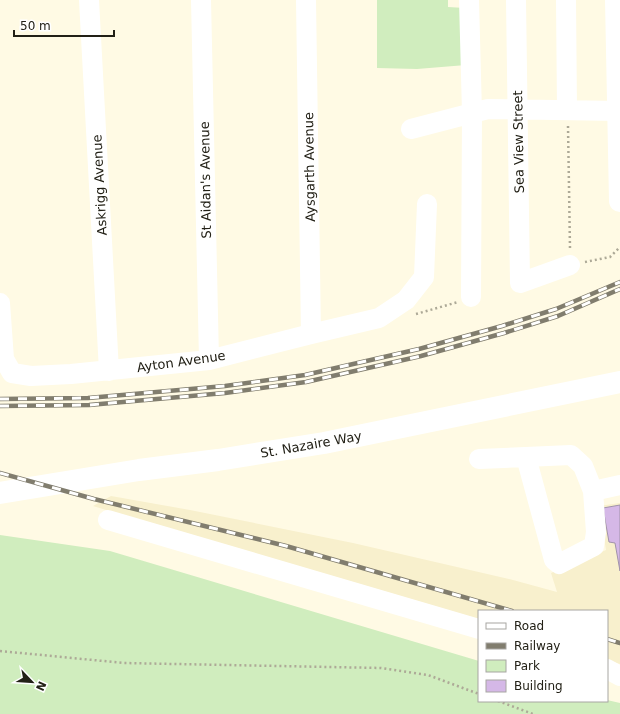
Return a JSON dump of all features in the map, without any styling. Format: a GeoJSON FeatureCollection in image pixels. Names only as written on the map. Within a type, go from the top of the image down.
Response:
{"type":"FeatureCollection","features":[{"type":"Feature","properties":{"kind":"main road"},"geometry":{"type":"LineString","coordinates":[[616,0],[620,200]]}},
{"type":"Feature","properties":{"kind":"main road","name":"St. Nazaire Way"},"geometry":{"type":"LineString","coordinates":[[0,493],[139,470],[218,460],[324,442],[620,382]]}},
{"type":"Feature","properties":{"kind":"street","name":"Askrigg Avenue"},"geometry":{"type":"LineString","coordinates":[[89,0],[109,371]]}},
{"type":"Feature","properties":{"kind":"street","name":"St Aidan's Avenue"},"geometry":{"type":"LineString","coordinates":[[201,0],[209,360]]}},
{"type":"Feature","properties":{"kind":"street","name":"Aysgarth Avenue"},"geometry":{"type":"LineString","coordinates":[[306,0],[311,334]]}},
{"type":"Feature","properties":{"kind":"street"},"geometry":{"type":"LineString","coordinates":[[469,0],[472,113],[471,297]]}},
{"type":"Feature","properties":{"kind":"street","name":"Sea View Street"},"geometry":{"type":"LineString","coordinates":[[516,0],[520,283],[570,265]]}},
{"type":"Feature","properties":{"kind":"street"},"geometry":{"type":"LineString","coordinates":[[566,0],[567,110]]}},
{"type":"Feature","properties":{"kind":"street"},"geometry":{"type":"LineString","coordinates":[[411,129],[488,109],[618,110]]}},
{"type":"Feature","properties":{"kind":"street","name":"Ayton Avenue"},"geometry":{"type":"LineString","coordinates":[[0,303],[4,359],[12,373],[31,376],[109,371],[209,360],[379,318],[406,300],[424,277],[427,204]]}},
{"type":"Feature","properties":{"kind":"street"},"geometry":{"type":"LineString","coordinates":[[479,459],[571,455],[583,466],[593,490],[596,532],[594,546],[559,564],[554,560],[526,457]]}},
{"type":"Feature","properties":{"kind":"street"},"geometry":{"type":"LineString","coordinates":[[593,490],[620,485]]}},
{"type":"Feature","properties":{"kind":"street"},"geometry":{"type":"LineString","coordinates":[[108,520],[478,629]]}},
{"type":"Feature","properties":{"kind":"street"},"geometry":{"type":"LineString","coordinates":[[608,670],[620,676]]}},
{"type":"Feature","properties":{"kind":"path"},"geometry":{"type":"LineString","coordinates":[[567,110],[570,265],[610,257],[620,248]]}},
{"type":"Feature","properties":{"kind":"path"},"geometry":{"type":"LineString","coordinates":[[406,300],[411,315],[466,300],[471,297]]}},
{"type":"Feature","properties":{"kind":"path"},"geometry":{"type":"LineString","coordinates":[[0,651],[124,664],[381,668],[428,675],[478,694]]}},
{"type":"Feature","properties":{"kind":"path"},"geometry":{"type":"LineString","coordinates":[[501,702],[533,714]]}},
{"type":"Feature","properties":{"kind":"shaded area"},"geometry":{"type":"Polygon","coordinates":[[[111,496],[190,510],[353,543],[513,580],[557,592],[551,573],[606,550],[599,506],[620,503],[620,664],[608,660],[608,610],[478,610],[478,624],[93,506],[111,496]]]}},
{"type":"Feature","properties":{"kind":"green space"},"geometry":{"type":"Polygon","coordinates":[[[377,0],[448,0],[448,7],[465,8],[466,65],[417,69],[377,68],[377,0]]]}},
{"type":"Feature","properties":{"kind":"green space"},"geometry":{"type":"Polygon","coordinates":[[[0,535],[110,551],[478,661],[478,702],[608,702],[608,700],[620,703],[620,714],[0,714],[0,535]]]}},
{"type":"Feature","properties":{"kind":"building"},"geometry":{"type":"Polygon","coordinates":[[[620,505],[620,571],[615,543],[609,542],[603,508],[620,505]]]}},
{"type":"Feature","properties":{"kind":"railway"},"geometry":{"type":"LineString","coordinates":[[0,399],[88,398],[225,386],[305,375],[419,349],[502,326],[556,309],[620,282]]}},
{"type":"Feature","properties":{"kind":"railway"},"geometry":{"type":"LineString","coordinates":[[0,406],[89,405],[225,393],[306,382],[421,356],[504,333],[558,316],[620,289]]}},
{"type":"Feature","properties":{"kind":"railway"},"geometry":{"type":"LineString","coordinates":[[0,473],[94,499],[286,546],[509,610]]}},
{"type":"Feature","properties":{"kind":"railway"},"geometry":{"type":"LineString","coordinates":[[608,639],[620,643]]}}]}
